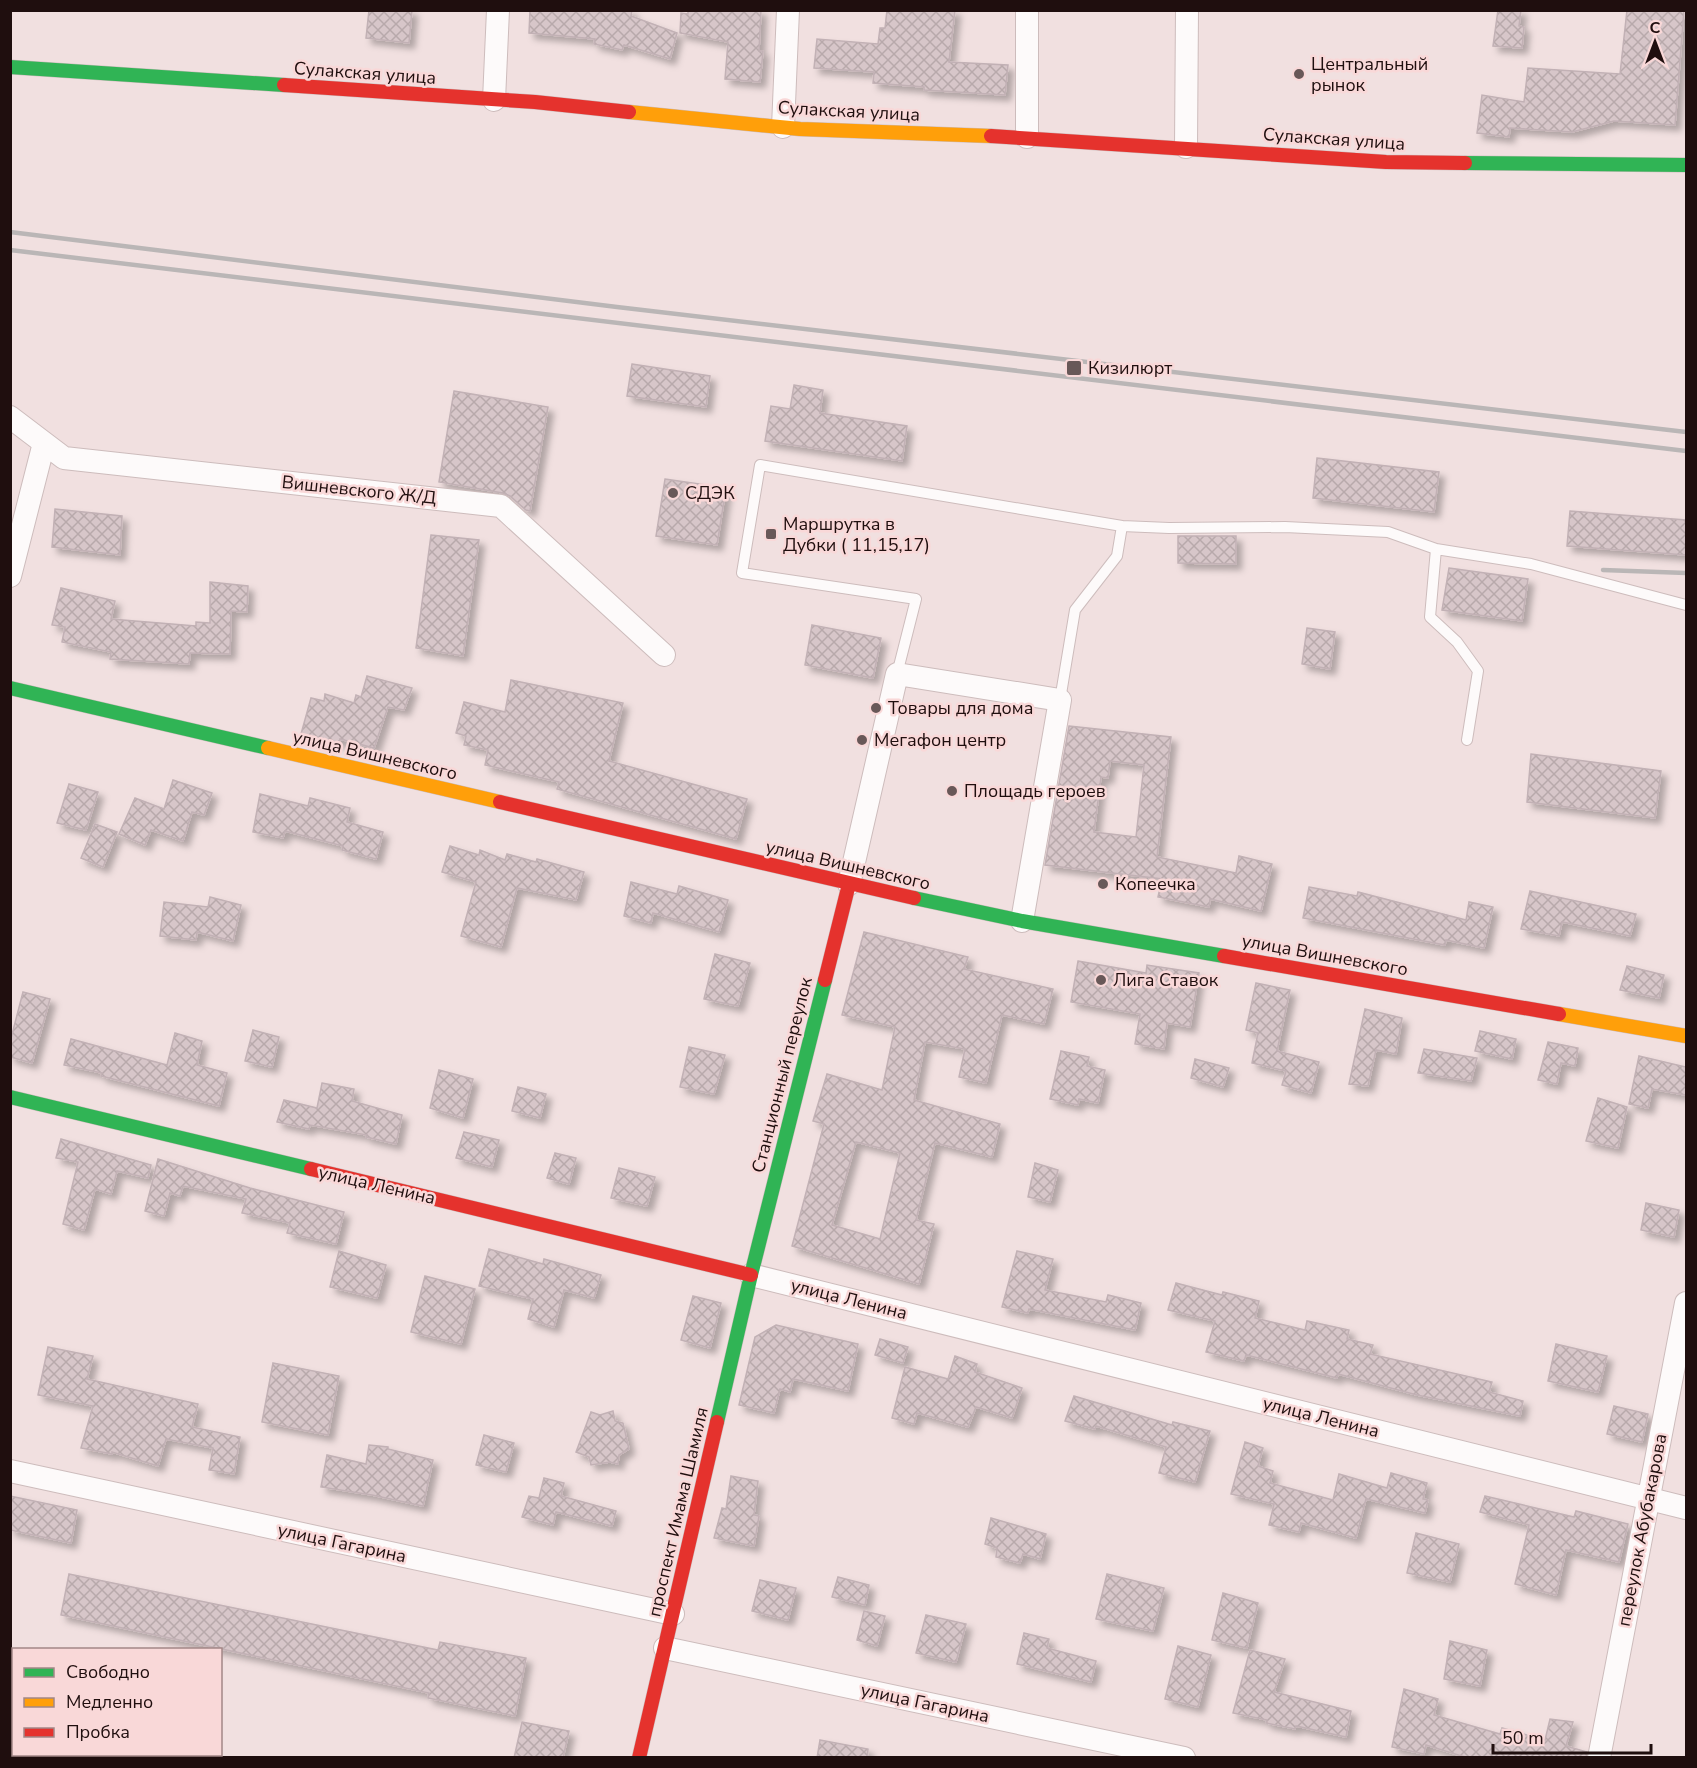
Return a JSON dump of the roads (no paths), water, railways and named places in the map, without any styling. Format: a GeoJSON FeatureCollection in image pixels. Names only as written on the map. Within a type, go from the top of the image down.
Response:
{"type":"FeatureCollection","features":[{"type":"Feature","properties":{"kind":"street"},"geometry":{"type":"LineString","coordinates":[[494,100],[498,10]]}},
{"type":"Feature","properties":{"kind":"street"},"geometry":{"type":"LineString","coordinates":[[783,127],[788,10]]}},
{"type":"Feature","properties":{"kind":"street"},"geometry":{"type":"LineString","coordinates":[[1027,137],[1028,10]]}},
{"type":"Feature","properties":{"kind":"street"},"geometry":{"type":"LineString","coordinates":[[1186,147],[1187,10]]}},
{"type":"Feature","properties":{"kind":"street","name":"Сулакская улица"},"geometry":{"type":"LineString","coordinates":[[10,67],[494,100],[783,127],[1027,137],[1386,162],[1686,165]]}},
{"type":"Feature","properties":{"kind":"street","name":"Вишневского Ж/Д"},"geometry":{"type":"LineString","coordinates":[[10,417],[64,458],[501,506],[664,655]]}},
{"type":"Feature","properties":{"kind":"street"},"geometry":{"type":"LineString","coordinates":[[10,576],[44,443]]}},
{"type":"Feature","properties":{"kind":"street"},"geometry":{"type":"LineString","coordinates":[[849,884],[897,674],[1060,700],[1022,921]]}},
{"type":"Feature","properties":{"kind":"street","name":"улица Вишневского"},"geometry":{"type":"LineString","coordinates":[[10,688],[849,884],[1022,921],[1686,1036]]}},
{"type":"Feature","properties":{"kind":"street","name":"Станционный переулок"},"geometry":{"type":"LineString","coordinates":[[751,1275],[849,884]]}},
{"type":"Feature","properties":{"kind":"street","name":"улица Ленина"},"geometry":{"type":"LineString","coordinates":[[10,1097],[751,1275],[1686,1508]]}},
{"type":"Feature","properties":{"kind":"street","name":"проспект Имама Шамиля"},"geometry":{"type":"LineString","coordinates":[[639,1758],[751,1275]]}},
{"type":"Feature","properties":{"kind":"street","name":"переулок Абубакарова"},"geometry":{"type":"LineString","coordinates":[[1599,1758],[1686,1303]]}},
{"type":"Feature","properties":{"kind":"street","name":"улица Гагарина"},"geometry":{"type":"LineString","coordinates":[[10,1471],[673,1614]]}},
{"type":"Feature","properties":{"kind":"street","name":"улица Гагарина"},"geometry":{"type":"LineString","coordinates":[[665,1648],[1184,1758]]}},
{"type":"Feature","properties":{"kind":"lane"},"geometry":{"type":"LineString","coordinates":[[897,674],[916,599],[742,573],[760,465],[1122,526],[1285,527],[1388,532],[1436,549],[1532,564],[1686,605]]}},
{"type":"Feature","properties":{"kind":"lane"},"geometry":{"type":"LineString","coordinates":[[1060,700],[1075,610],[1117,556],[1122,526]]}},
{"type":"Feature","properties":{"kind":"lane"},"geometry":{"type":"LineString","coordinates":[[1436,549],[1430,617],[1457,642],[1478,671],[1467,740]]}},
{"type":"Feature","properties":{"kind":"railway"},"geometry":{"type":"LineString","coordinates":[[10,232],[617,307],[1686,432]]}},
{"type":"Feature","properties":{"kind":"railway"},"geometry":{"type":"LineString","coordinates":[[10,250],[1686,451]]}},
{"type":"Feature","properties":{"kind":"railway"},"geometry":{"type":"LineString","coordinates":[[1603,570],[1686,573]]}},
{"type":"Feature","properties":{"kind":"place","name":"Центральный рынок"},"geometry":{"type":"Point","coordinates":[1299,74]}},
{"type":"Feature","properties":{"kind":"place","name":"Кизилюрт"},"geometry":{"type":"Point","coordinates":[1074,368]}},
{"type":"Feature","properties":{"kind":"place","name":"СДЭК"},"geometry":{"type":"Point","coordinates":[673,493]}},
{"type":"Feature","properties":{"kind":"place","name":"Маршрутка в Дубки ( 11,15,17)"},"geometry":{"type":"Point","coordinates":[771,534]}},
{"type":"Feature","properties":{"kind":"place","name":"Товары для дома"},"geometry":{"type":"Point","coordinates":[876,708]}},
{"type":"Feature","properties":{"kind":"place","name":"Мегафон центр"},"geometry":{"type":"Point","coordinates":[862,740]}},
{"type":"Feature","properties":{"kind":"place","name":"Площадь героев"},"geometry":{"type":"Point","coordinates":[952,791]}},
{"type":"Feature","properties":{"kind":"place","name":"Копеечка"},"geometry":{"type":"Point","coordinates":[1103,884]}},
{"type":"Feature","properties":{"kind":"place","name":"Лига Ставок"},"geometry":{"type":"Point","coordinates":[1101,980]}}]}
